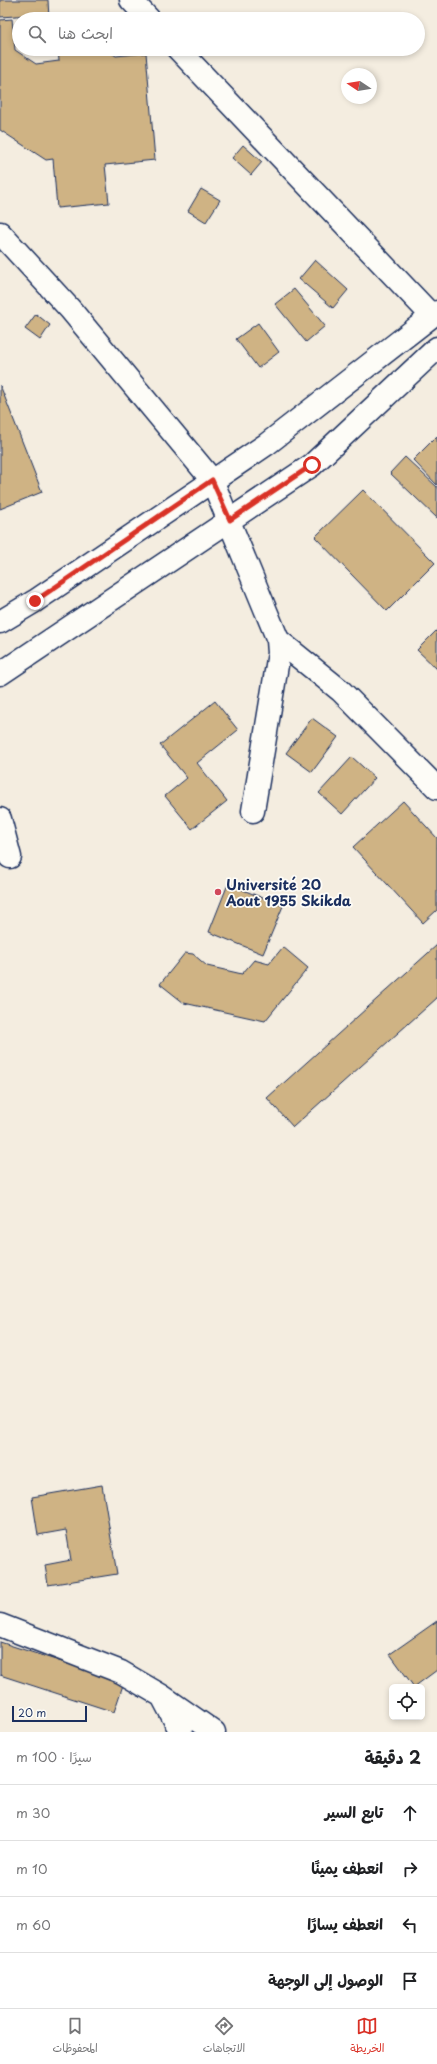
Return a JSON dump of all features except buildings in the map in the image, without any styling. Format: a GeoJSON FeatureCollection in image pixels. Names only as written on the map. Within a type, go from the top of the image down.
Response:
{"type":"FeatureCollection","features":[{"type":"Feature","properties":{"kind":"lane"},"geometry":{"type":"LineString","coordinates":[[131,0],[142,12]]}},
{"type":"Feature","properties":{"kind":"lane"},"geometry":{"type":"LineString","coordinates":[[0,622],[35,601],[267,444],[435,314],[185,56]]}},
{"type":"Feature","properties":{"kind":"lane"},"geometry":{"type":"LineString","coordinates":[[0,233],[70,309],[212,480],[230,520],[278,640],[279,653],[253,811]]}},
{"type":"Feature","properties":{"kind":"lane"},"geometry":{"type":"LineString","coordinates":[[0,674],[312,465],[437,348]]}},
{"type":"Feature","properties":{"kind":"lane"},"geometry":{"type":"LineString","coordinates":[[278,640],[341,691],[437,788]]}},
{"type":"Feature","properties":{"kind":"lane"},"geometry":{"type":"LineString","coordinates":[[0,819],[10,857]]}},
{"type":"Feature","properties":{"kind":"lane"},"geometry":{"type":"LineString","coordinates":[[0,1625],[121,1672],[162,1696],[214,1732]]}},
{"type":"Feature","properties":{"kind":"lane"},"geometry":{"type":"LineString","coordinates":[[162,1696],[181,1732]]}},
{"type":"Feature","properties":{"kind":"place","name":"Université 20 Aout 1955 Skikda"},"geometry":{"type":"Point","coordinates":[218,892]}},
{"type":"Feature","properties":{"kind":"route"},"geometry":{"type":"LineString","coordinates":[[35,601],[212,480],[230,520],[312,465]]}}]}
